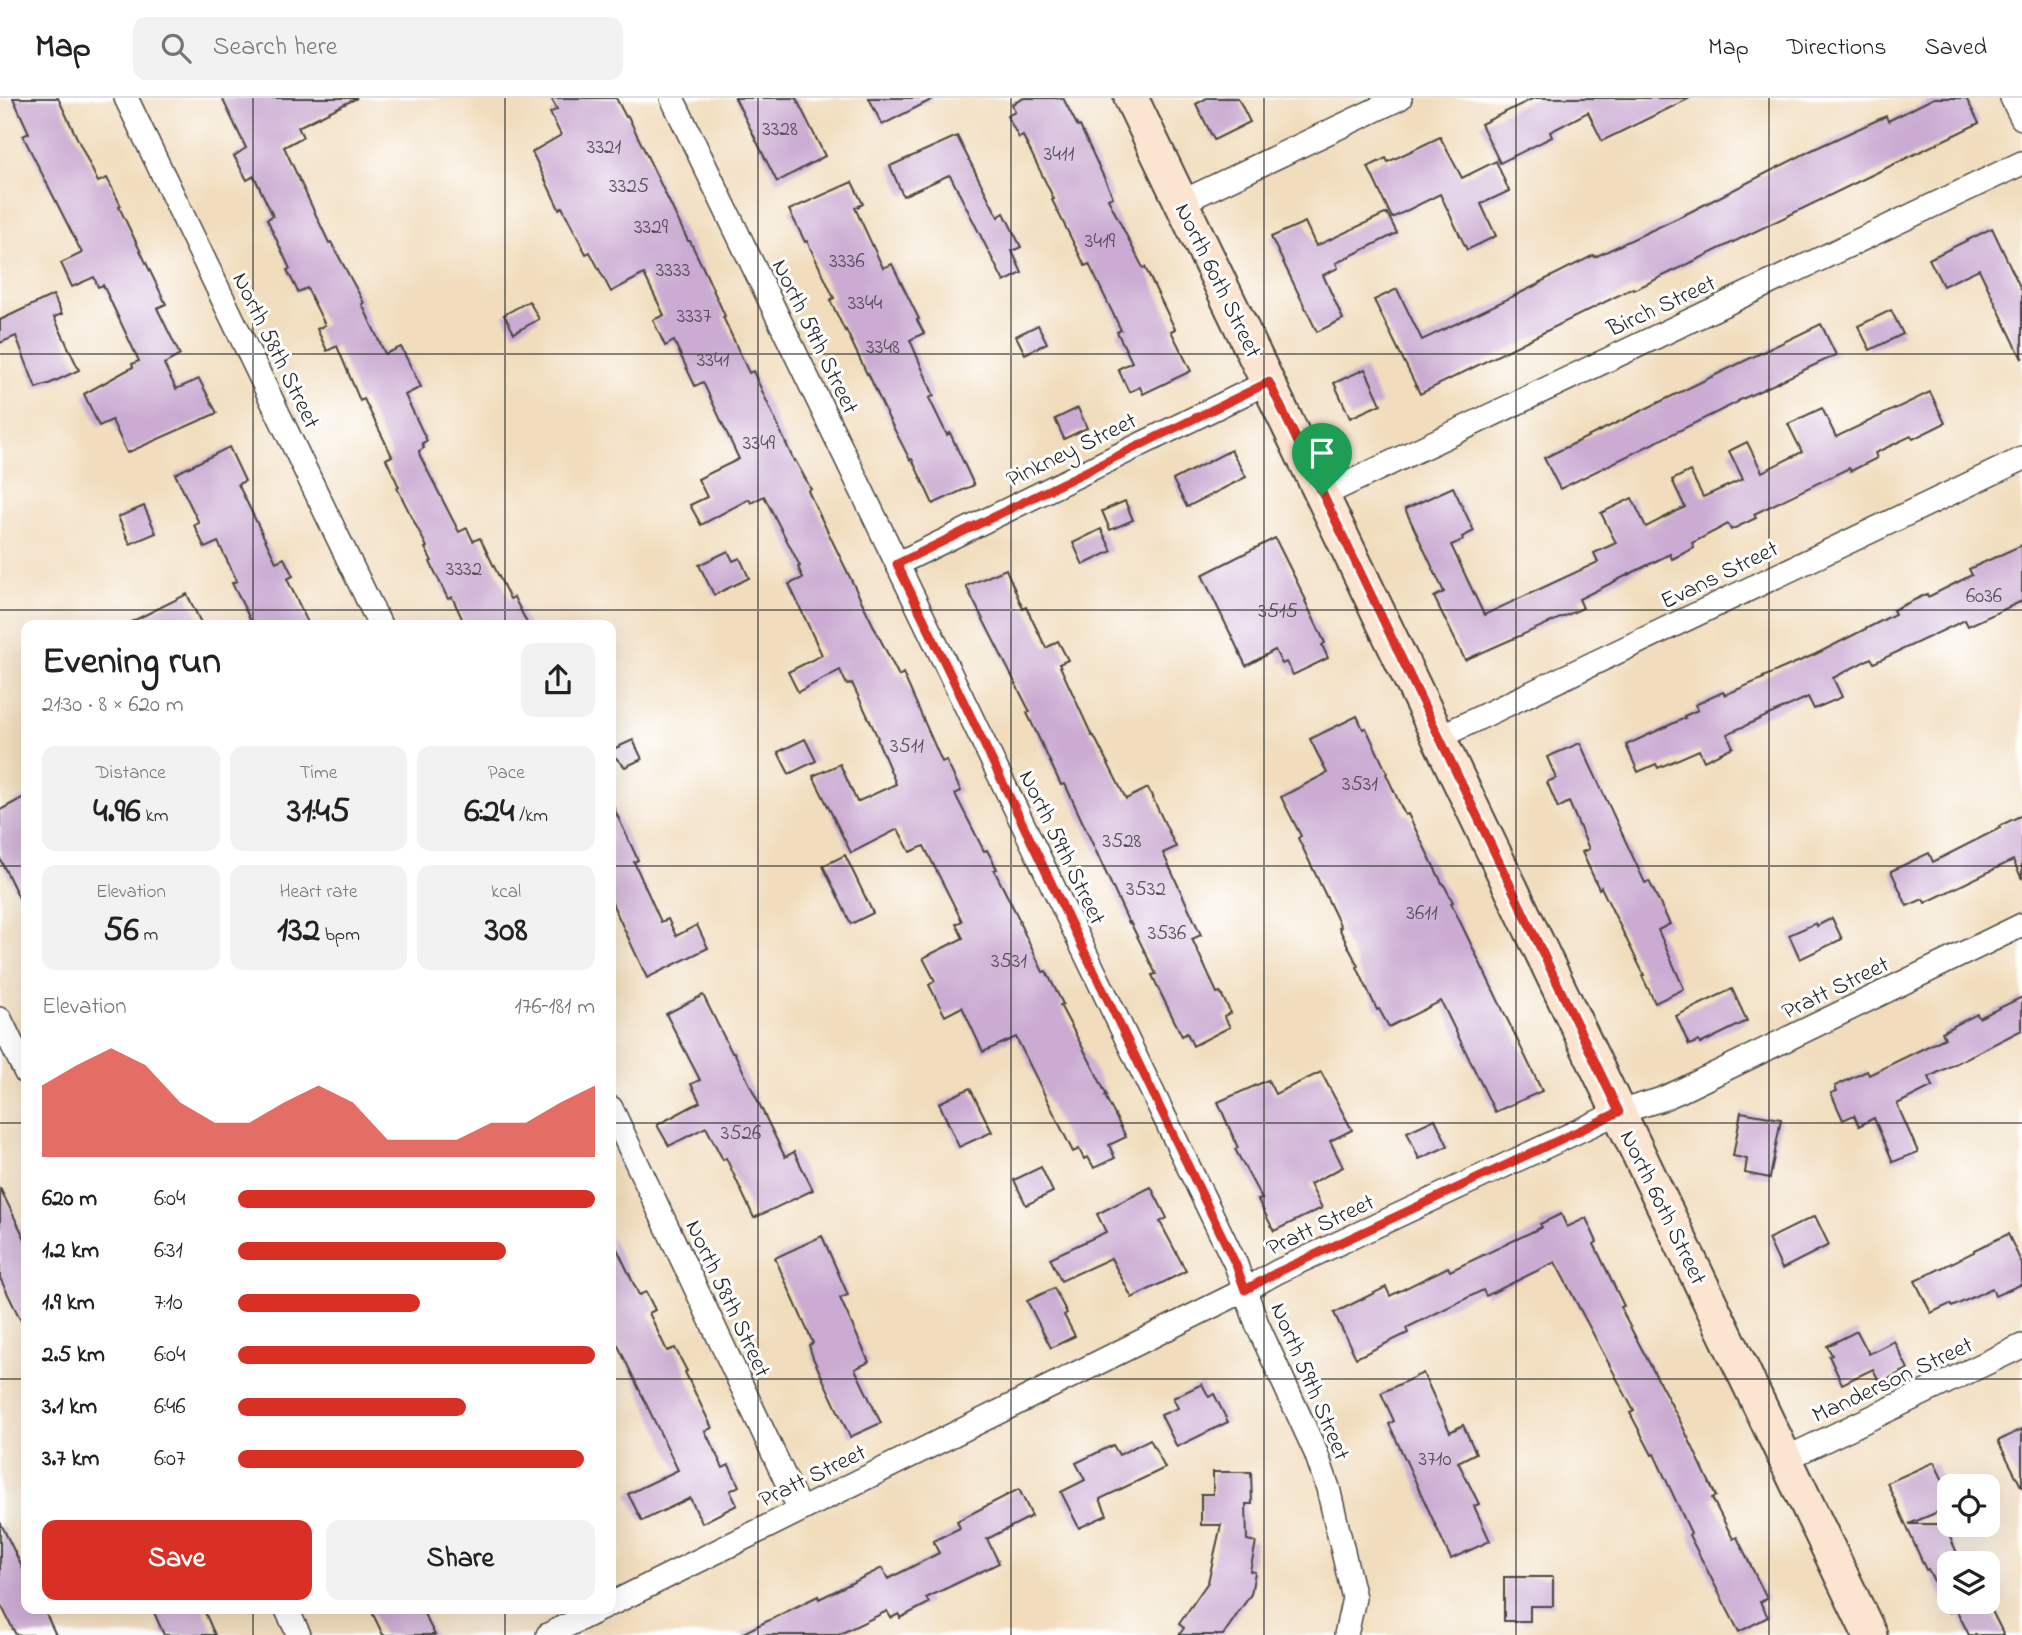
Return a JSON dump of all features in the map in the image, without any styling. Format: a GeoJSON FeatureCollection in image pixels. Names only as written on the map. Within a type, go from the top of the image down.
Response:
{"type":"FeatureCollection","features":[{"type":"Feature","properties":{"kind":"main road","name":"North 60th Street"},"geometry":{"type":"LineString","coordinates":[[1132,98],[1870,1635]]}},
{"type":"Feature","properties":{"kind":"street","name":"North 58th Street"},"geometry":{"type":"LineString","coordinates":[[126,98],[378,620]]}},
{"type":"Feature","properties":{"kind":"street","name":"North 59th Street"},"geometry":{"type":"LineString","coordinates":[[672,98],[1230,1252],[1256,1324],[1316,1454],[1328,1488],[1354,1598],[1346,1635]]}},
{"type":"Feature","properties":{"kind":"street"},"geometry":{"type":"LineString","coordinates":[[1182,202],[1399,98]]}},
{"type":"Feature","properties":{"kind":"street"},"geometry":{"type":"LineString","coordinates":[[2012,98],[2022,118]]}},
{"type":"Feature","properties":{"kind":"street","name":"Birch Street"},"geometry":{"type":"LineString","coordinates":[[1322,495],[2022,163]]}},
{"type":"Feature","properties":{"kind":"street","name":"Pinkney Street"},"geometry":{"type":"LineString","coordinates":[[897,564],[1269,382]]}},
{"type":"Feature","properties":{"kind":"street","name":"Evans Street"},"geometry":{"type":"LineString","coordinates":[[1440,737],[2022,459]]}},
{"type":"Feature","properties":{"kind":"street","name":"Pratt Street"},"geometry":{"type":"LineString","coordinates":[[616,1602],[1278,1272],[1619,1112],[1680,1091],[2022,925]]}},
{"type":"Feature","properties":{"kind":"street"},"geometry":{"type":"LineString","coordinates":[[0,1019],[21,1063]]}},
{"type":"Feature","properties":{"kind":"street","name":"North 58th Street"},"geometry":{"type":"LineString","coordinates":[[616,1119],[800,1510]]}},
{"type":"Feature","properties":{"kind":"street","name":"Manderson Street"},"geometry":{"type":"LineString","coordinates":[[1785,1459],[2022,1346]]}},
{"type":"Feature","properties":{"kind":"street"},"geometry":{"type":"LineString","coordinates":[[289,1614],[299,1635]]}},
{"type":"Feature","properties":{"kind":"street"},"geometry":{"type":"LineString","coordinates":[[548,1635],[590,1614]]}},
{"type":"Feature","properties":{"kind":"building"},"geometry":{"type":"Polygon","coordinates":[[[13,98],[58,98],[98,182],[107,178],[166,304],[157,308],[180,355],[164,364],[176,389],[199,379],[217,413],[127,453],[112,420],[99,426],[84,394],[139,361],[103,285],[98,287],[94,277],[72,287],[61,263],[82,253],[23,136],[29,133],[13,98]]]}},
{"type":"Feature","properties":{"kind":"building"},"geometry":{"type":"Polygon","coordinates":[[[222,98],[357,98],[298,127],[303,137],[284,147],[329,243],[331,242],[364,303],[362,304],[385,354],[401,347],[421,387],[405,395],[427,441],[422,443],[424,448],[419,451],[420,456],[459,532],[467,528],[473,541],[480,538],[510,599],[514,597],[526,620],[463,620],[452,597],[448,599],[430,562],[432,561],[425,548],[427,547],[397,488],[399,487],[386,459],[392,456],[364,399],[360,401],[337,346],[327,351],[317,329],[325,325],[307,288],[298,292],[287,270],[290,269],[267,219],[273,216],[254,176],[247,180],[234,156],[246,148],[222,98]]]}},
{"type":"Feature","properties":{"kind":"building"},"geometry":{"type":"Polygon","coordinates":[[[551,98],[616,98],[626,117],[628,116],[706,274],[749,373],[753,371],[794,461],[811,489],[808,491],[899,676],[903,673],[942,762],[946,760],[961,791],[955,794],[984,851],[987,850],[997,869],[994,870],[1043,972],[1046,971],[1063,1004],[1060,1005],[1107,1096],[1126,1137],[1109,1145],[1115,1158],[1094,1168],[1088,1157],[1084,1159],[1079,1149],[1073,1152],[1016,1037],[983,1052],[962,1007],[945,1016],[929,985],[935,981],[923,958],[963,938],[956,924],[962,921],[924,846],[910,852],[898,829],[851,853],[813,776],[840,764],[857,802],[896,784],[878,738],[852,683],[847,685],[840,670],[798,692],[788,672],[822,655],[789,584],[803,578],[798,567],[800,566],[764,496],[751,503],[749,499],[701,525],[690,505],[707,497],[698,479],[739,459],[703,382],[695,386],[674,341],[665,346],[653,320],[664,315],[644,274],[611,292],[590,252],[586,254],[562,207],[559,209],[532,152],[561,135],[550,113],[557,109],[551,98]]]}},
{"type":"Feature","properties":{"kind":"building"},"geometry":{"type":"Polygon","coordinates":[[[735,98],[796,98],[825,156],[777,182],[735,98]]]}},
{"type":"Feature","properties":{"kind":"building"},"geometry":{"type":"Polygon","coordinates":[[[869,98],[935,98],[882,125],[869,98]]]}},
{"type":"Feature","properties":{"kind":"building"},"geometry":{"type":"Polygon","coordinates":[[[1024,98],[1063,98],[1078,127],[1080,126],[1113,197],[1108,199],[1175,329],[1171,331],[1191,371],[1143,394],[1140,387],[1129,392],[1118,369],[1132,362],[1117,332],[1121,330],[1089,264],[1085,266],[1023,136],[1019,138],[1007,116],[1015,112],[1012,104],[1024,98]]]}},
{"type":"Feature","properties":{"kind":"building"},"geometry":{"type":"Polygon","coordinates":[[[1207,98],[1238,98],[1250,122],[1214,140],[1196,104],[1207,98]]]}},
{"type":"Feature","properties":{"kind":"building"},"geometry":{"type":"Polygon","coordinates":[[[1534,98],[1690,98],[1602,141],[1588,112],[1550,132],[1552,137],[1500,163],[1481,124],[1534,98]]]}},
{"type":"Feature","properties":{"kind":"building"},"geometry":{"type":"Polygon","coordinates":[[[1934,98],[1966,98],[1979,123],[1634,290],[1633,288],[1420,394],[1374,300],[1397,289],[1422,340],[1594,255],[1595,257],[1684,215],[1812,150],[1886,116],[1888,121],[1934,98]]]}},
{"type":"Feature","properties":{"kind":"building"},"geometry":{"type":"Polygon","coordinates":[[[957,136],[998,217],[1004,213],[1021,247],[1012,251],[1022,273],[1004,282],[951,177],[949,175],[903,196],[890,166],[957,136]]]}},
{"type":"Feature","properties":{"kind":"building"},"geometry":{"type":"Polygon","coordinates":[[[1440,137],[1462,178],[1496,161],[1509,191],[1481,204],[1496,236],[1467,250],[1440,194],[1392,218],[1368,167],[1386,158],[1388,162],[1440,137]]]}},
{"type":"Feature","properties":{"kind":"building"},"geometry":{"type":"Polygon","coordinates":[[[852,182],[863,204],[855,208],[883,268],[892,264],[919,319],[917,320],[924,333],[910,340],[934,396],[929,398],[947,435],[950,433],[974,485],[933,504],[845,331],[830,300],[834,298],[789,210],[852,182]]]}},
{"type":"Feature","properties":{"kind":"building"},"geometry":{"type":"Polygon","coordinates":[[[1387,213],[1397,233],[1336,263],[1338,268],[1323,275],[1343,319],[1317,332],[1271,237],[1305,222],[1316,246],[1387,213]]]}},
{"type":"Feature","properties":{"kind":"building"},"geometry":{"type":"Polygon","coordinates":[[[1992,228],[2022,291],[2022,359],[1979,269],[1943,286],[1929,259],[1992,228]]]}},
{"type":"Feature","properties":{"kind":"building"},"geometry":{"type":"Polygon","coordinates":[[[53,295],[62,314],[54,317],[79,370],[36,388],[16,336],[0,343],[0,320],[53,295]]]}},
{"type":"Feature","properties":{"kind":"building"},"geometry":{"type":"Polygon","coordinates":[[[529,301],[539,319],[514,333],[504,315],[529,301]]]}},
{"type":"Feature","properties":{"kind":"building"},"geometry":{"type":"Polygon","coordinates":[[[1891,310],[1903,334],[1870,350],[1858,326],[1891,310]]]}},
{"type":"Feature","properties":{"kind":"building"},"geometry":{"type":"Polygon","coordinates":[[[1821,324],[1836,355],[1560,489],[1544,458],[1821,324]]]}},
{"type":"Feature","properties":{"kind":"building"},"geometry":{"type":"Polygon","coordinates":[[[1038,325],[1047,343],[1025,354],[1016,336],[1038,325]]]}},
{"type":"Feature","properties":{"kind":"building"},"geometry":{"type":"Polygon","coordinates":[[[1365,369],[1381,404],[1350,418],[1334,383],[1365,369]]]}},
{"type":"Feature","properties":{"kind":"building"},"geometry":{"type":"Polygon","coordinates":[[[1930,392],[1945,423],[1913,439],[1911,436],[1875,453],[1877,458],[1851,471],[1849,468],[1754,514],[1756,518],[1731,530],[1728,524],[1692,543],[1694,548],[1672,559],[1670,554],[1579,599],[1583,608],[1465,660],[1434,597],[1444,592],[1405,509],[1453,487],[1474,531],[1451,545],[1484,615],[1598,562],[1594,553],[1616,543],[1601,513],[1632,498],[1646,527],[1685,507],[1672,480],[1690,471],[1703,497],[1743,479],[1729,451],[1747,442],[1762,472],[1802,452],[1788,424],[1822,408],[1836,437],[1930,392]]]}},
{"type":"Feature","properties":{"kind":"building"},"geometry":{"type":"Polygon","coordinates":[[[1078,408],[1087,428],[1064,439],[1055,419],[1078,408]]]}},
{"type":"Feature","properties":{"kind":"building"},"geometry":{"type":"Polygon","coordinates":[[[229,447],[245,481],[238,484],[276,562],[284,558],[293,576],[287,579],[307,620],[250,620],[232,583],[237,581],[218,542],[205,548],[194,525],[199,523],[175,474],[229,447]]]}},
{"type":"Feature","properties":{"kind":"building"},"geometry":{"type":"Polygon","coordinates":[[[1231,450],[1246,477],[1187,507],[1173,480],[1231,450]]]}},
{"type":"Feature","properties":{"kind":"building"},"geometry":{"type":"Polygon","coordinates":[[[1125,501],[1133,520],[1110,530],[1102,511],[1125,501]]]}},
{"type":"Feature","properties":{"kind":"building"},"geometry":{"type":"Polygon","coordinates":[[[144,506],[156,533],[130,544],[118,517],[144,506]]]}},
{"type":"Feature","properties":{"kind":"building"},"geometry":{"type":"Polygon","coordinates":[[[1101,529],[1112,551],[1083,565],[1073,543],[1101,529]]]}},
{"type":"Feature","properties":{"kind":"building"},"geometry":{"type":"Polygon","coordinates":[[[1275,538],[1325,643],[1322,645],[1328,658],[1293,675],[1286,662],[1282,664],[1275,650],[1246,666],[1202,575],[1275,538]]]}},
{"type":"Feature","properties":{"kind":"building"},"geometry":{"type":"Polygon","coordinates":[[[2022,545],[2022,601],[1968,626],[1965,620],[1874,663],[1871,658],[1833,678],[1842,697],[1814,709],[1808,697],[1727,734],[1733,747],[1704,761],[1699,750],[1658,768],[1656,764],[1638,772],[1626,745],[1685,718],[1684,716],[1698,710],[1695,705],[1723,692],[1725,695],[1816,654],[1895,614],[1893,610],[1927,594],[1928,597],[1972,575],[1969,569],[2022,545]]]}},
{"type":"Feature","properties":{"kind":"building"},"geometry":{"type":"Polygon","coordinates":[[[728,551],[733,561],[740,558],[749,578],[714,595],[699,565],[728,551]]]}},
{"type":"Feature","properties":{"kind":"building"},"geometry":{"type":"Polygon","coordinates":[[[1006,569],[1023,609],[1026,607],[1046,648],[1058,641],[1068,660],[1059,664],[1092,736],[1126,799],[1148,788],[1176,847],[1163,853],[1201,935],[1192,939],[1217,993],[1220,992],[1231,1013],[1224,1016],[1230,1027],[1193,1046],[1187,1033],[1182,1036],[1161,994],[1152,975],[1156,974],[1129,923],[1065,784],[1061,785],[1027,713],[1030,712],[966,586],[1006,569]]]}},
{"type":"Feature","properties":{"kind":"building"},"geometry":{"type":"Polygon","coordinates":[[[187,594],[200,620],[135,620],[187,594]]]}},
{"type":"Feature","properties":{"kind":"building"},"geometry":{"type":"Polygon","coordinates":[[[1357,716],[1363,729],[1366,728],[1405,815],[1408,814],[1453,902],[1451,903],[1542,1091],[1495,1112],[1441,1001],[1389,1027],[1379,1009],[1377,1010],[1298,838],[1301,836],[1281,797],[1327,773],[1310,739],[1357,716]]]}},
{"type":"Feature","properties":{"kind":"building"},"geometry":{"type":"Polygon","coordinates":[[[805,739],[816,761],[789,774],[778,752],[805,739]]]}},
{"type":"Feature","properties":{"kind":"building"},"geometry":{"type":"Polygon","coordinates":[[[633,740],[642,759],[625,767],[616,758],[616,748],[633,740]]]}},
{"type":"Feature","properties":{"kind":"building"},"geometry":{"type":"Polygon","coordinates":[[[1580,743],[1645,883],[1649,881],[1670,924],[1658,930],[1684,989],[1655,1003],[1642,976],[1644,975],[1582,852],[1589,849],[1569,802],[1558,808],[1547,782],[1556,778],[1547,757],[1580,743]]]}},
{"type":"Feature","properties":{"kind":"building"},"geometry":{"type":"Polygon","coordinates":[[[21,799],[21,902],[0,859],[0,810],[21,799]]]}},
{"type":"Feature","properties":{"kind":"building"},"geometry":{"type":"Polygon","coordinates":[[[616,813],[638,860],[634,862],[661,922],[668,919],[676,936],[697,925],[708,948],[647,978],[616,912],[616,813]]]}},
{"type":"Feature","properties":{"kind":"building"},"geometry":{"type":"Polygon","coordinates":[[[2022,815],[2022,879],[2013,860],[1925,903],[1923,899],[1907,906],[1891,871],[1929,853],[1933,862],[2022,815]]]}},
{"type":"Feature","properties":{"kind":"building"},"geometry":{"type":"Polygon","coordinates":[[[845,855],[873,913],[851,924],[823,866],[845,855]]]}},
{"type":"Feature","properties":{"kind":"building"},"geometry":{"type":"Polygon","coordinates":[[[1832,918],[1842,939],[1800,959],[1789,935],[1832,918]]]}},
{"type":"Feature","properties":{"kind":"building"},"geometry":{"type":"Polygon","coordinates":[[[1732,989],[1747,1021],[1700,1044],[1699,1041],[1689,1045],[1676,1016],[1732,989]]]}},
{"type":"Feature","properties":{"kind":"building"},"geometry":{"type":"Polygon","coordinates":[[[703,995],[785,1157],[794,1152],[813,1190],[754,1218],[726,1158],[723,1160],[706,1127],[669,1146],[657,1125],[700,1102],[691,1084],[700,1080],[666,1014],[703,995]]]}},
{"type":"Feature","properties":{"kind":"building"},"geometry":{"type":"Polygon","coordinates":[[[2022,997],[2022,1030],[1929,1077],[1933,1086],[1897,1104],[1918,1152],[1893,1162],[1874,1118],[1859,1126],[1854,1115],[1843,1120],[1831,1093],[1837,1091],[1835,1086],[1867,1071],[1869,1075],[1945,1038],[1942,1032],[1977,1014],[1979,1018],[2022,997]]]}},
{"type":"Feature","properties":{"kind":"building"},"geometry":{"type":"Polygon","coordinates":[[[1321,1072],[1352,1130],[1330,1141],[1343,1167],[1310,1184],[1322,1208],[1274,1231],[1258,1200],[1262,1199],[1235,1149],[1238,1148],[1218,1102],[1268,1080],[1275,1094],[1321,1072]]]}},
{"type":"Feature","properties":{"kind":"building"},"geometry":{"type":"Polygon","coordinates":[[[970,1088],[992,1132],[959,1147],[939,1103],[970,1088]]]}},
{"type":"Feature","properties":{"kind":"building"},"geometry":{"type":"Polygon","coordinates":[[[1741,1112],[1781,1119],[1770,1178],[1745,1173],[1747,1159],[1733,1156],[1741,1112]]]}},
{"type":"Feature","properties":{"kind":"building"},"geometry":{"type":"Polygon","coordinates":[[[1435,1119],[1448,1146],[1419,1159],[1407,1132],[1435,1119]]]}},
{"type":"Feature","properties":{"kind":"building"},"geometry":{"type":"Polygon","coordinates":[[[1041,1167],[1053,1192],[1026,1205],[1014,1180],[1041,1167]]]}},
{"type":"Feature","properties":{"kind":"building"},"geometry":{"type":"Polygon","coordinates":[[[1151,1187],[1167,1218],[1160,1222],[1186,1271],[1132,1298],[1111,1258],[1061,1281],[1050,1258],[1106,1232],[1097,1214],[1151,1187]]]}},
{"type":"Feature","properties":{"kind":"building"},"geometry":{"type":"Polygon","coordinates":[[[0,1188],[21,1231],[21,1321],[0,1278],[0,1188]]]}},
{"type":"Feature","properties":{"kind":"building"},"geometry":{"type":"Polygon","coordinates":[[[1561,1214],[1567,1227],[1586,1218],[1597,1242],[1594,1244],[1624,1306],[1621,1307],[1627,1321],[1680,1421],[1716,1496],[1712,1498],[1733,1539],[1737,1537],[1767,1599],[1760,1602],[1768,1617],[1739,1632],[1689,1535],[1691,1533],[1654,1454],[1652,1455],[1630,1413],[1634,1411],[1555,1262],[1486,1296],[1483,1290],[1406,1328],[1408,1333],[1356,1358],[1334,1313],[1386,1287],[1390,1296],[1448,1267],[1450,1271],[1542,1227],[1540,1224],[1561,1214]]]}},
{"type":"Feature","properties":{"kind":"building"},"geometry":{"type":"Polygon","coordinates":[[[1815,1216],[1829,1245],[1782,1269],[1768,1239],[1815,1216]]]}},
{"type":"Feature","properties":{"kind":"building"},"geometry":{"type":"Polygon","coordinates":[[[2008,1234],[2022,1264],[2022,1284],[1995,1296],[1992,1288],[1952,1307],[1950,1304],[1931,1313],[1915,1281],[2008,1234]]]}},
{"type":"Feature","properties":{"kind":"building"},"geometry":{"type":"Polygon","coordinates":[[[822,1236],[848,1295],[840,1298],[869,1362],[855,1369],[881,1423],[850,1437],[813,1358],[809,1345],[813,1343],[775,1258],[822,1236]]]}},
{"type":"Feature","properties":{"kind":"building"},"geometry":{"type":"Polygon","coordinates":[[[616,1247],[639,1295],[646,1292],[655,1310],[649,1313],[667,1351],[675,1348],[687,1371],[685,1372],[712,1428],[705,1431],[723,1468],[729,1465],[739,1486],[730,1491],[737,1505],[702,1523],[690,1498],[642,1521],[628,1494],[678,1470],[616,1341],[616,1247]]]}},
{"type":"Feature","properties":{"kind":"building"},"geometry":{"type":"Polygon","coordinates":[[[1054,1288],[1075,1336],[1051,1348],[1027,1301],[1054,1288]]]}},
{"type":"Feature","properties":{"kind":"building"},"geometry":{"type":"Polygon","coordinates":[[[1857,1331],[1869,1354],[1894,1341],[1908,1369],[1880,1383],[1873,1369],[1842,1384],[1827,1346],[1857,1331]]]}},
{"type":"Feature","properties":{"kind":"building"},"geometry":{"type":"Polygon","coordinates":[[[1423,1373],[1450,1432],[1463,1425],[1476,1453],[1458,1462],[1479,1504],[1474,1506],[1490,1541],[1451,1559],[1389,1424],[1394,1421],[1381,1393],[1423,1373]]]}},
{"type":"Feature","properties":{"kind":"building"},"geometry":{"type":"Polygon","coordinates":[[[1202,1384],[1209,1397],[1214,1394],[1228,1422],[1177,1447],[1161,1415],[1178,1408],[1173,1398],[1202,1384]]]}},
{"type":"Feature","properties":{"kind":"building"},"geometry":{"type":"Polygon","coordinates":[[[2022,1429],[2022,1488],[1998,1441],[2022,1429]]]}},
{"type":"Feature","properties":{"kind":"building"},"geometry":{"type":"Polygon","coordinates":[[[1150,1439],[1165,1468],[1100,1499],[1107,1515],[1079,1528],[1061,1492],[1085,1480],[1076,1463],[1113,1445],[1119,1455],[1150,1439]]]}},
{"type":"Feature","properties":{"kind":"building"},"geometry":{"type":"Polygon","coordinates":[[[1934,1462],[1940,1474],[1937,1474],[1937,1512],[1909,1524],[1937,1524],[1937,1537],[1950,1537],[1956,1551],[1937,1551],[1937,1587],[1928,1569],[1926,1570],[1887,1483],[1934,1462]]]}},
{"type":"Feature","properties":{"kind":"building"},"geometry":{"type":"Polygon","coordinates":[[[1213,1472],[1251,1472],[1252,1504],[1246,1504],[1247,1540],[1256,1542],[1250,1571],[1255,1572],[1251,1594],[1223,1635],[1179,1635],[1184,1628],[1179,1624],[1208,1582],[1221,1525],[1201,1525],[1201,1494],[1213,1494],[1213,1472]]]}},
{"type":"Feature","properties":{"kind":"building"},"geometry":{"type":"Polygon","coordinates":[[[1019,1489],[1032,1516],[987,1539],[999,1563],[926,1598],[929,1603],[900,1618],[899,1614],[891,1618],[887,1611],[838,1635],[739,1635],[882,1568],[888,1579],[939,1553],[933,1541],[960,1528],[957,1521],[1019,1489]]]}},
{"type":"Feature","properties":{"kind":"building"},"geometry":{"type":"Polygon","coordinates":[[[0,1522],[21,1565],[21,1614],[46,1614],[56,1635],[16,1635],[0,1603],[0,1522]]]}},
{"type":"Feature","properties":{"kind":"building"},"geometry":{"type":"Polygon","coordinates":[[[1504,1577],[1553,1577],[1553,1606],[1530,1606],[1530,1621],[1504,1621],[1504,1577]]]}},
{"type":"Feature","properties":{"kind":"building"},"geometry":{"type":"Polygon","coordinates":[[[155,1614],[206,1614],[215,1635],[164,1635],[155,1614]]]}},
{"type":"Feature","properties":{"kind":"building"},"geometry":{"type":"Polygon","coordinates":[[[373,1614],[424,1614],[435,1635],[383,1635],[373,1614]]]}},
{"type":"Feature","properties":{"kind":"building"},"geometry":{"type":"Polygon","coordinates":[[[1958,1614],[1994,1614],[2004,1635],[1969,1635],[1958,1614]]]}},
{"type":"Feature","properties":{"kind":"route"},"geometry":{"type":"LineString","coordinates":[[1269,382],[1322,495],[1619,1112],[1245,1290],[1236,1265],[897,564],[1269,382]]}}]}
